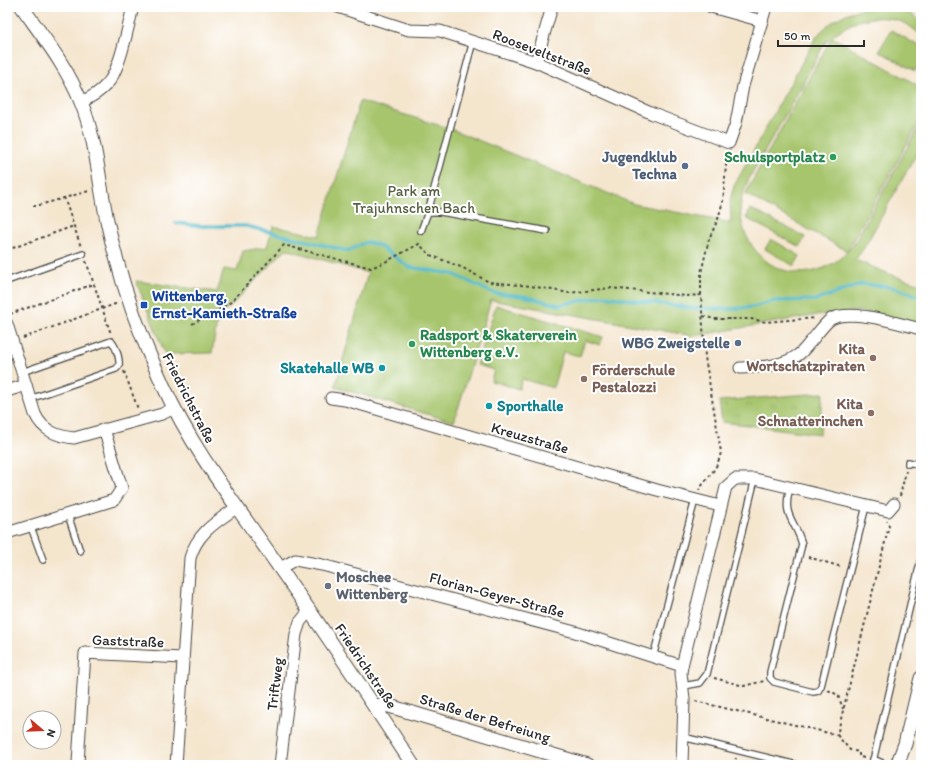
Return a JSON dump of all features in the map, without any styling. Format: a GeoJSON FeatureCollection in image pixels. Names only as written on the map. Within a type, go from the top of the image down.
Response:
{"type":"FeatureCollection","features":[{"type":"Feature","properties":{"kind":"street","name":"Friedrichstraße"},"geometry":{"type":"LineString","coordinates":[[22,7],[60,61],[81,102],[91,135],[113,250],[128,299],[154,366],[174,408],[201,457],[280,568],[413,765]]}},
{"type":"Feature","properties":{"kind":"street"},"geometry":{"type":"LineString","coordinates":[[81,102],[101,90],[110,81],[116,68],[133,7]]}},
{"type":"Feature","properties":{"kind":"street","name":"Rooseveltstraße"},"geometry":{"type":"LineString","coordinates":[[338,7],[373,12],[409,30],[440,31],[536,62],[652,114],[730,143]]}},
{"type":"Feature","properties":{"kind":"street"},"geometry":{"type":"LineString","coordinates":[[536,62],[552,7]]}},
{"type":"Feature","properties":{"kind":"street"},"geometry":{"type":"LineString","coordinates":[[711,7],[762,21]]}},
{"type":"Feature","properties":{"kind":"street"},"geometry":{"type":"LineString","coordinates":[[730,143],[736,124],[743,86],[766,7]]}},
{"type":"Feature","properties":{"kind":"street"},"geometry":{"type":"LineString","coordinates":[[740,368],[766,366],[785,362],[799,354],[832,319],[859,315],[921,329]]}},
{"type":"Feature","properties":{"kind":"street"},"geometry":{"type":"LineString","coordinates":[[7,324],[39,422],[48,430],[60,436],[74,438],[162,414],[174,408]]}},
{"type":"Feature","properties":{"kind":"street"},"geometry":{"type":"LineString","coordinates":[[7,391],[26,385]]}},
{"type":"Feature","properties":{"kind":"street","name":"Kreuzstraße"},"geometry":{"type":"LineString","coordinates":[[331,398],[345,400],[720,506]]}},
{"type":"Feature","properties":{"kind":"street"},"geometry":{"type":"LineString","coordinates":[[7,533],[31,527],[114,500],[122,488],[104,429]]}},
{"type":"Feature","properties":{"kind":"street"},"geometry":{"type":"LineString","coordinates":[[682,765],[682,666],[720,506],[726,487],[735,479],[755,479],[888,511],[894,504]]}},
{"type":"Feature","properties":{"kind":"street","name":"Gaststraße"},"geometry":{"type":"LineString","coordinates":[[176,765],[187,578],[192,549],[196,541],[209,527],[236,508]]}},
{"type":"Feature","properties":{"kind":"street","name":"Florian-Geyer-Straße"},"geometry":{"type":"LineString","coordinates":[[280,568],[295,560],[322,565],[575,632],[682,666]]}},
{"type":"Feature","properties":{"kind":"street","name":"Triftweg"},"geometry":{"type":"LineString","coordinates":[[280,765],[296,634],[300,622],[309,611]]}},
{"type":"Feature","properties":{"kind":"street","name":"Gaststraße"},"geometry":{"type":"LineString","coordinates":[[78,763],[85,653],[182,658]]}},
{"type":"Feature","properties":{"kind":"street"},"geometry":{"type":"LineString","coordinates":[[897,765],[905,744],[921,678]]}},
{"type":"Feature","properties":{"kind":"street","name":"Straße der Befreiung"},"geometry":{"type":"LineString","coordinates":[[375,707],[380,705],[389,706],[587,765]]}},
{"type":"Feature","properties":{"kind":"lane"},"geometry":{"type":"LineString","coordinates":[[421,231],[428,212],[472,41]]}},
{"type":"Feature","properties":{"kind":"lane"},"geometry":{"type":"LineString","coordinates":[[428,212],[441,212],[547,231]]}},
{"type":"Feature","properties":{"kind":"lane"},"geometry":{"type":"LineString","coordinates":[[7,281],[83,254]]}},
{"type":"Feature","properties":{"kind":"lane"},"geometry":{"type":"LineString","coordinates":[[22,372],[111,341],[114,344],[120,362],[119,366],[30,398]]}},
{"type":"Feature","properties":{"kind":"lane"},"geometry":{"type":"LineString","coordinates":[[908,464],[908,462],[921,465]]}},
{"type":"Feature","properties":{"kind":"lane"},"geometry":{"type":"LineString","coordinates":[[683,686],[700,683],[705,676],[755,479]]}},
{"type":"Feature","properties":{"kind":"lane"},"geometry":{"type":"LineString","coordinates":[[790,487],[787,508],[788,515],[797,530],[802,544],[770,672],[770,678],[774,682],[813,692],[818,691],[821,686],[866,506]]}},
{"type":"Feature","properties":{"kind":"lane"},"geometry":{"type":"LineString","coordinates":[[653,657],[695,500]]}},
{"type":"Feature","properties":{"kind":"lane"},"geometry":{"type":"LineString","coordinates":[[68,515],[80,551]]}},
{"type":"Feature","properties":{"kind":"lane"},"geometry":{"type":"LineString","coordinates":[[31,527],[43,560]]}},
{"type":"Feature","properties":{"kind":"lane"},"geometry":{"type":"LineString","coordinates":[[887,765],[872,762],[921,559]]}},
{"type":"Feature","properties":{"kind":"lane"},"geometry":{"type":"LineString","coordinates":[[683,737],[797,765]]}},
{"type":"Feature","properties":{"kind":"path"},"geometry":{"type":"LineString","coordinates":[[695,500],[702,485],[713,473],[719,463],[721,452],[705,357],[701,273],[709,239],[718,219],[723,201],[730,143]]}},
{"type":"Feature","properties":{"kind":"path"},"geometry":{"type":"LineString","coordinates":[[33,206],[100,188]]}},
{"type":"Feature","properties":{"kind":"path"},"geometry":{"type":"LineString","coordinates":[[64,197],[111,336],[111,341]]}},
{"type":"Feature","properties":{"kind":"path"},"geometry":{"type":"LineString","coordinates":[[7,250],[74,226]]}},
{"type":"Feature","properties":{"kind":"path"},"geometry":{"type":"LineString","coordinates":[[192,324],[231,302],[284,245],[371,268],[419,244],[430,255],[463,268],[489,282],[499,284],[531,286],[569,293],[610,288],[687,296],[701,295]]}},
{"type":"Feature","properties":{"kind":"path"},"geometry":{"type":"LineString","coordinates":[[7,315],[94,284]]}},
{"type":"Feature","properties":{"kind":"path"},"geometry":{"type":"LineString","coordinates":[[12,341],[128,299]]}},
{"type":"Feature","properties":{"kind":"path"},"geometry":{"type":"LineString","coordinates":[[703,314],[714,319],[751,319],[766,322],[832,319]]}},
{"type":"Feature","properties":{"kind":"path"},"geometry":{"type":"LineString","coordinates":[[119,366],[124,370],[141,419]]}},
{"type":"Feature","properties":{"kind":"path"},"geometry":{"type":"LineString","coordinates":[[894,504],[899,497],[908,464]]}},
{"type":"Feature","properties":{"kind":"path"},"geometry":{"type":"LineString","coordinates":[[800,555],[851,570]]}},
{"type":"Feature","properties":{"kind":"path"},"geometry":{"type":"LineString","coordinates":[[705,676],[744,686],[770,678]]}},
{"type":"Feature","properties":{"kind":"path"},"geometry":{"type":"LineString","coordinates":[[821,686],[838,695],[843,710]]}},
{"type":"Feature","properties":{"kind":"path"},"geometry":{"type":"LineString","coordinates":[[837,735],[850,750],[859,752],[859,757],[872,762]]}},
{"type":"Feature","properties":{"kind":"green space","name":"Park am Trajuhnschen Bach"},"geometry":{"type":"Polygon","coordinates":[[[873,7],[904,11],[916,17],[921,21],[921,36],[910,27],[898,21],[885,18],[872,18],[847,26],[825,43],[749,179],[741,201],[741,216],[744,230],[748,239],[758,254],[771,264],[785,271],[800,273],[815,271],[830,265],[843,255],[855,242],[921,123],[921,146],[864,248],[855,260],[897,277],[921,284],[921,325],[860,311],[818,315],[693,336],[491,300],[454,422],[335,387],[368,273],[286,249],[233,304],[218,316],[212,353],[165,354],[136,281],[217,292],[224,269],[237,271],[243,251],[267,247],[273,226],[319,236],[360,101],[451,129],[634,204],[731,223],[730,200],[734,186],[816,37],[828,25],[842,16],[856,10],[873,7]]]}},
{"type":"Feature","properties":{"kind":"green space"},"geometry":{"type":"Polygon","coordinates":[[[891,30],[921,47],[921,62],[915,71],[879,51],[891,30]]]}},
{"type":"Feature","properties":{"kind":"green space","name":"Schulsportplatz"},"geometry":{"type":"Polygon","coordinates":[[[832,37],[921,87],[921,119],[847,251],[745,194],[832,37]]]}},
{"type":"Feature","properties":{"kind":"green space"},"geometry":{"type":"Polygon","coordinates":[[[751,209],[805,237],[800,247],[746,218],[751,209]]]}},
{"type":"Feature","properties":{"kind":"green space"},"geometry":{"type":"Polygon","coordinates":[[[771,239],[800,256],[794,266],[765,249],[771,239]]]}},
{"type":"Feature","properties":{"kind":"green space"},"geometry":{"type":"Polygon","coordinates":[[[496,305],[603,337],[600,345],[585,340],[580,356],[563,352],[553,388],[522,379],[519,389],[491,381],[494,370],[477,365],[496,305]]]}},
{"type":"Feature","properties":{"kind":"green space"},"geometry":{"type":"Polygon","coordinates":[[[823,393],[820,434],[722,422],[719,401],[823,393]]]}},
{"type":"Feature","properties":{"kind":"waterway"},"geometry":{"type":"LineString","coordinates":[[176,223],[202,226],[246,226],[348,251],[366,242],[378,245],[409,267],[453,274],[493,293],[524,296],[559,305],[604,296],[691,308],[729,309],[753,307],[774,301],[816,300],[862,284],[892,287],[921,297]]}},
{"type":"Feature","properties":{"kind":"place","name":"Schulsportplatz"},"geometry":{"type":"Point","coordinates":[833,157]}},
{"type":"Feature","properties":{"kind":"place","name":"Jugendklub Techna"},"geometry":{"type":"Point","coordinates":[685,166]}},
{"type":"Feature","properties":{"kind":"place","name":"Wittenberg, Ernst-Kamieth-Straße"},"geometry":{"type":"Point","coordinates":[144,305]}},
{"type":"Feature","properties":{"kind":"place","name":"WBG Zweigstelle"},"geometry":{"type":"Point","coordinates":[738,343]}},
{"type":"Feature","properties":{"kind":"place","name":"Radsport & Skaterverein Wittenberg e.V."},"geometry":{"type":"Point","coordinates":[412,344]}},
{"type":"Feature","properties":{"kind":"place","name":"Kita Wortschatzpiraten"},"geometry":{"type":"Point","coordinates":[873,358]}},
{"type":"Feature","properties":{"kind":"place","name":"Skatehalle WB"},"geometry":{"type":"Point","coordinates":[382,368]}},
{"type":"Feature","properties":{"kind":"place","name":"Förderschule Pestalozzi"},"geometry":{"type":"Point","coordinates":[584,379]}},
{"type":"Feature","properties":{"kind":"place","name":"Sporthalle"},"geometry":{"type":"Point","coordinates":[489,406]}},
{"type":"Feature","properties":{"kind":"place","name":"Kita Schnatterinchen"},"geometry":{"type":"Point","coordinates":[871,413]}},
{"type":"Feature","properties":{"kind":"place","name":"Moschee Wittenberg"},"geometry":{"type":"Point","coordinates":[328,586]}}]}
